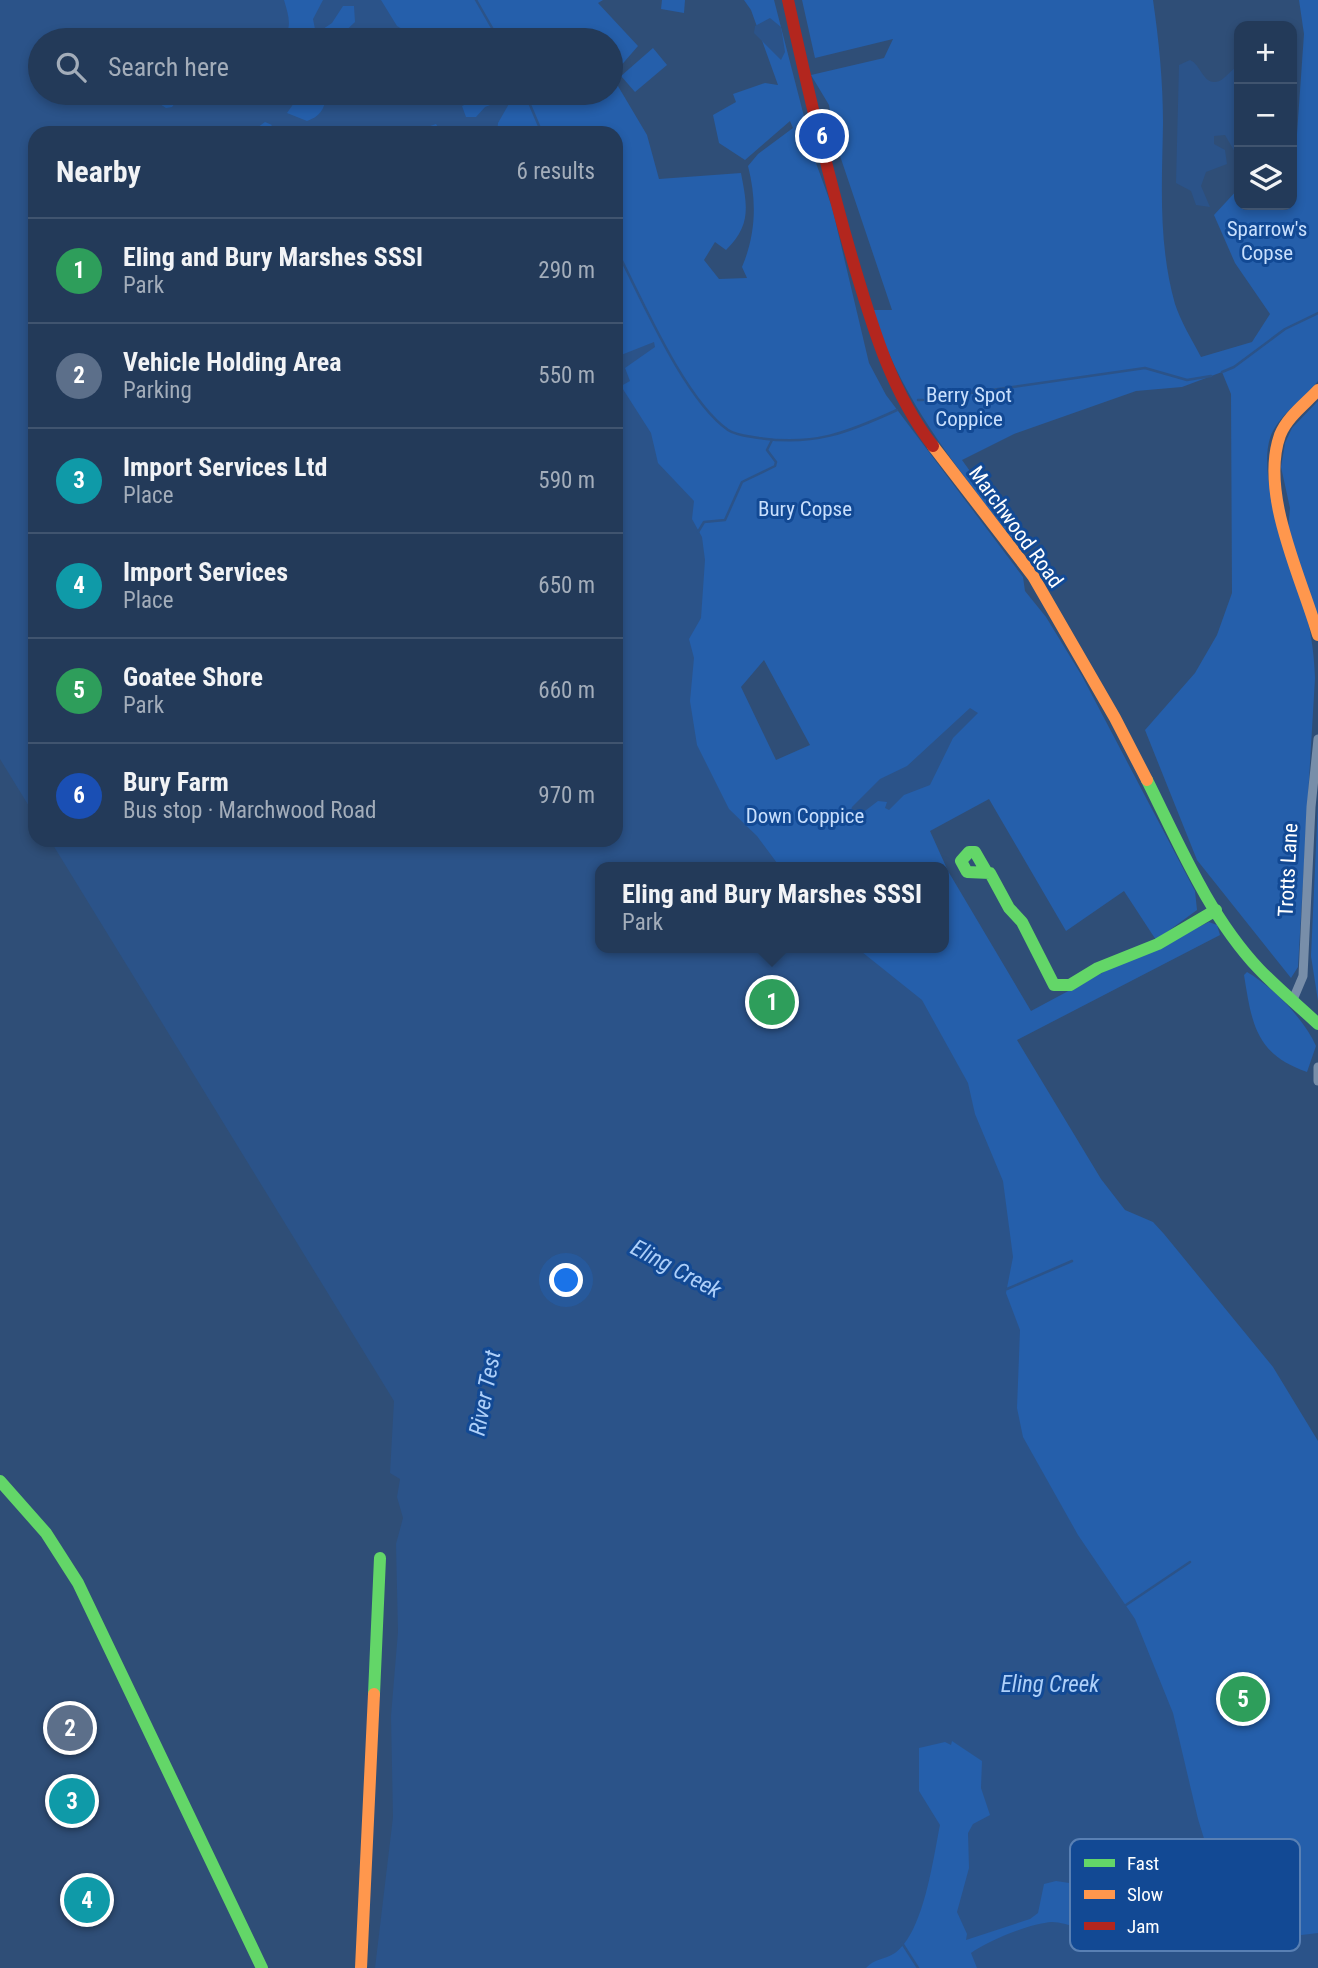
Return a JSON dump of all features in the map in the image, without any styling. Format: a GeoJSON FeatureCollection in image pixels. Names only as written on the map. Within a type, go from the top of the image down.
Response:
{"type":"FeatureCollection","features":[{"type":"Feature","properties":{"kind":"street","name":"Marchwood Road"},"geometry":{"type":"LineString","coordinates":[[788,0],[804,84],[869,318],[880,352],[895,383],[921,430],[1033,576],[1110,709],[1192,870],[1216,910],[1245,953],[1292,1002],[1318,1024]]}},
{"type":"Feature","properties":{"kind":"street"},"geometry":{"type":"LineString","coordinates":[[1318,390],[1284,426],[1278,438],[1275,470],[1284,526],[1318,635]]}},
{"type":"Feature","properties":{"kind":"street","name":"Trotts Lane"},"geometry":{"type":"LineString","coordinates":[[1292,1002],[1303,976],[1311,807],[1318,739]]}},
{"type":"Feature","properties":{"kind":"street"},"geometry":{"type":"LineString","coordinates":[[986,871],[990,873],[1009,908],[1022,922],[1054,985],[1070,985],[1098,968],[1158,944],[1216,910]]}},
{"type":"Feature","properties":{"kind":"street"},"geometry":{"type":"LineString","coordinates":[[1318,1068],[1318,1082]]}},
{"type":"Feature","properties":{"kind":"street"},"geometry":{"type":"LineString","coordinates":[[0,1481],[46,1533],[78,1583],[262,1968]]}},
{"type":"Feature","properties":{"kind":"street"},"geometry":{"type":"LineString","coordinates":[[361,1968],[380,1558]]}},
{"type":"Feature","properties":{"kind":"green space"},"geometry":{"type":"Polygon","coordinates":[[[0,0],[603,0],[598,3],[621,28],[28,28],[28,105],[623,105],[623,95],[647,135],[659,179],[741,173],[746,205],[744,223],[726,250],[715,242],[704,260],[719,279],[747,278],[742,267],[754,217],[748,166],[758,154],[793,128],[790,121],[745,160],[719,143],[713,115],[736,102],[733,94],[765,83],[778,85],[751,10],[744,0],[774,0],[816,163],[832,207],[869,363],[886,395],[1023,577],[1025,591],[1046,617],[1082,676],[1195,891],[1197,910],[1156,940],[1124,891],[1066,931],[989,799],[930,831],[944,862],[595,862],[595,953],[949,953],[949,873],[1031,1011],[1115,966],[1209,922],[1217,925],[1220,935],[1017,1040],[1101,1179],[1125,1210],[1153,1222],[1164,1234],[1273,1367],[1318,1441],[1318,1968],[506,1968],[501,953],[609,847],[623,847],[623,126],[33,126],[0,0]],[[764,660],[741,687],[776,760],[810,745],[764,660]]]}},
{"type":"Feature","properties":{"kind":"green space"},"geometry":{"type":"Polygon","coordinates":[[[662,0],[685,0],[684,13],[661,9],[662,0]]]}},
{"type":"Feature","properties":{"kind":"green space"},"geometry":{"type":"Polygon","coordinates":[[[802,0],[1153,0],[1162,92],[1162,214],[1166,259],[1175,304],[1201,357],[1252,342],[1270,314],[1235,263],[1214,215],[1234,193],[1234,210],[1297,210],[1297,134],[1304,34],[1299,0],[1318,0],[1318,381],[1279,422],[1270,438],[1267,456],[1277,521],[1308,622],[1315,678],[1298,967],[1291,978],[1197,860],[1145,730],[1195,673],[1217,635],[1232,593],[1231,394],[1222,372],[1182,387],[1136,391],[1014,434],[962,460],[1018,538],[1014,541],[932,432],[899,375],[885,344],[872,310],[892,310],[835,141],[829,105],[811,75],[884,58],[893,39],[815,58],[802,0]]]}},
{"type":"Feature","properties":{"kind":"green space"},"geometry":{"type":"Polygon","coordinates":[[[623,30],[638,46],[623,63],[623,30]]]}},
{"type":"Feature","properties":{"kind":"green space"},"geometry":{"type":"Polygon","coordinates":[[[653,48],[667,65],[635,92],[623,78],[623,74],[653,48]]]}},
{"type":"Feature","properties":{"kind":"green space"},"geometry":{"type":"Polygon","coordinates":[[[1318,401],[1318,624],[1288,529],[1290,508],[1281,467],[1285,443],[1292,428],[1318,401]]]}},
{"type":"Feature","properties":{"kind":"green space"},"geometry":{"type":"Polygon","coordinates":[[[1318,803],[1318,1001],[1311,956],[1318,803]]]}},
{"type":"Feature","properties":{"kind":"green space"},"geometry":{"type":"Polygon","coordinates":[[[1247,972],[1287,1004],[1311,1036],[1316,1046],[1307,1072],[1277,1056],[1259,1036],[1247,993],[1244,975],[1247,972]]]}},
{"type":"Feature","properties":{"kind":"water"},"geometry":{"type":"Polygon","coordinates":[[[0,0],[284,0],[289,28],[28,28],[28,105],[162,105],[166,108],[174,105],[293,105],[287,113],[307,121],[316,117],[324,105],[464,105],[462,106],[466,117],[476,117],[490,105],[508,105],[498,126],[271,126],[265,122],[260,126],[28,126],[28,805],[0,759],[0,0]]]}},
{"type":"Feature","properties":{"kind":"water"},"geometry":{"type":"Polygon","coordinates":[[[323,0],[381,0],[400,28],[349,28],[355,22],[354,6],[343,6],[332,23],[324,28],[315,28],[313,19],[323,0]]]}},
{"type":"Feature","properties":{"kind":"water"},"geometry":{"type":"Polygon","coordinates":[[[770,18],[781,27],[785,52],[781,60],[754,33],[755,26],[770,18]]]}},
{"type":"Feature","properties":{"kind":"water"},"geometry":{"type":"Polygon","coordinates":[[[1190,60],[1211,82],[1221,80],[1234,69],[1234,150],[1225,135],[1214,136],[1214,144],[1225,150],[1227,164],[1206,172],[1201,186],[1210,207],[1196,205],[1191,191],[1176,183],[1179,65],[1190,60]]]}},
{"type":"Feature","properties":{"kind":"water"},"geometry":{"type":"Polygon","coordinates":[[[654,342],[655,347],[625,368],[630,381],[623,385],[623,354],[654,342]]]}},
{"type":"Feature","properties":{"kind":"water"},"geometry":{"type":"Polygon","coordinates":[[[623,389],[651,433],[658,463],[694,501],[692,519],[702,537],[705,560],[701,618],[689,639],[694,658],[690,701],[697,745],[729,809],[757,836],[776,862],[595,862],[595,953],[863,953],[922,1000],[968,1083],[975,1114],[1003,1181],[1013,1257],[1006,1293],[1020,1330],[1017,1408],[1023,1437],[1078,1535],[1135,1619],[1173,1713],[1204,1839],[1070,1839],[1070,1883],[1056,1881],[1044,1884],[1038,1913],[1030,1919],[966,1940],[967,1934],[957,1912],[969,1868],[968,1833],[973,1824],[990,1815],[981,1788],[982,1761],[952,1741],[951,1745],[945,1742],[919,1748],[919,1791],[940,1825],[920,1912],[905,1943],[895,1953],[873,1962],[866,1968],[375,1968],[393,1817],[391,1716],[398,1632],[396,1544],[403,1518],[397,1497],[400,1479],[390,1473],[394,1401],[54,847],[623,847],[623,389]]]}},
{"type":"Feature","properties":{"kind":"water"},"geometry":{"type":"Polygon","coordinates":[[[970,708],[978,713],[953,738],[930,785],[904,795],[889,810],[885,808],[887,802],[878,801],[857,817],[849,817],[852,807],[880,779],[907,766],[970,708]]]}},
{"type":"Feature","properties":{"kind":"water"},"geometry":{"type":"Polygon","coordinates":[[[1043,1923],[1070,1925],[1070,1951],[1300,1951],[1300,1935],[1318,1933],[1318,1968],[977,1968],[971,1953],[987,1943],[1043,1923]]]}},
{"type":"Feature","properties":{"kind":"waterway"},"geometry":{"type":"LineString","coordinates":[[476,0],[492,28]]}},
{"type":"Feature","properties":{"kind":"waterway"},"geometry":{"type":"LineString","coordinates":[[530,105],[539,126]]}},
{"type":"Feature","properties":{"kind":"waterway"},"geometry":{"type":"LineString","coordinates":[[623,263],[680,372],[712,415],[735,434],[779,440],[814,439],[846,431],[897,410]]}},
{"type":"Feature","properties":{"kind":"waterway"},"geometry":{"type":"LineString","coordinates":[[1222,372],[1234,367],[1285,329],[1318,313]]}},
{"type":"Feature","properties":{"kind":"waterway"},"geometry":{"type":"LineString","coordinates":[[935,398],[1145,368],[1187,380],[1211,376]]}},
{"type":"Feature","properties":{"kind":"waterway"},"geometry":{"type":"LineString","coordinates":[[918,400],[923,400]]}},
{"type":"Feature","properties":{"kind":"waterway"},"geometry":{"type":"LineString","coordinates":[[698,532],[704,522],[725,520],[742,482],[775,466],[776,462],[767,450],[772,440]]}},
{"type":"Feature","properties":{"kind":"waterway"},"geometry":{"type":"LineString","coordinates":[[1007,1289],[1072,1261]]}},
{"type":"Feature","properties":{"kind":"waterway"},"geometry":{"type":"LineString","coordinates":[[1126,1605],[1190,1562]]}},
{"type":"Feature","properties":{"kind":"waterway"},"geometry":{"type":"LineString","coordinates":[[902,1943],[918,1968]]}},
{"type":"Feature","properties":{"kind":"traffic: fast"},"geometry":{"type":"LineString","coordinates":[[1147,780],[1196,879],[1225,926],[1259,969],[1318,1024]]}},
{"type":"Feature","properties":{"kind":"traffic: fast"},"geometry":{"type":"LineString","coordinates":[[986,871],[975,852],[969,852],[961,861],[967,872],[990,873],[1009,908],[1022,922],[1054,985],[1070,985],[1098,968],[1158,944],[1216,910]]}},
{"type":"Feature","properties":{"kind":"traffic: fast"},"geometry":{"type":"LineString","coordinates":[[0,1481],[46,1533],[78,1583],[262,1968]]}},
{"type":"Feature","properties":{"kind":"traffic: fast"},"geometry":{"type":"LineString","coordinates":[[374,1694],[380,1558]]}},
{"type":"Feature","properties":{"kind":"traffic: slow"},"geometry":{"type":"LineString","coordinates":[[1318,390],[1283,428],[1275,458],[1275,483],[1285,536],[1318,635]]}},
{"type":"Feature","properties":{"kind":"traffic: slow"},"geometry":{"type":"LineString","coordinates":[[933,446],[1033,576],[1115,718],[1147,780]]}},
{"type":"Feature","properties":{"kind":"traffic: slow"},"geometry":{"type":"LineString","coordinates":[[361,1968],[374,1694]]}},
{"type":"Feature","properties":{"kind":"traffic: jam"},"geometry":{"type":"LineString","coordinates":[[788,0],[826,162],[867,308],[894,380],[918,425],[933,446]]}},
{"type":"Feature","properties":{"kind":"place","name":"Bury Farm"},"geometry":{"type":"Point","coordinates":[822,136]}},
{"type":"Feature","properties":{"kind":"place","name":"Eling and Bury Marshes SSSI"},"geometry":{"type":"Point","coordinates":[772,1002]}},
{"type":"Feature","properties":{"kind":"place","name":"Goatee Shore"},"geometry":{"type":"Point","coordinates":[1243,1699]}},
{"type":"Feature","properties":{"kind":"place","name":"Vehicle Holding Area"},"geometry":{"type":"Point","coordinates":[70,1728]}},
{"type":"Feature","properties":{"kind":"place","name":"Import Services Ltd"},"geometry":{"type":"Point","coordinates":[72,1801]}},
{"type":"Feature","properties":{"kind":"place","name":"Import Services"},"geometry":{"type":"Point","coordinates":[87,1900]}},
{"type":"Feature","properties":{"kind":"park label","name":"Sparrow's Copse"},"geometry":{"type":"Point","coordinates":[1267,241]}},
{"type":"Feature","properties":{"kind":"park label","name":"Berry Spot Coppice"},"geometry":{"type":"Point","coordinates":[969,407]}},
{"type":"Feature","properties":{"kind":"park label","name":"Bury Copse"},"geometry":{"type":"Point","coordinates":[805,509]}},
{"type":"Feature","properties":{"kind":"park label","name":"Down Coppice"},"geometry":{"type":"Point","coordinates":[805,816]}},
{"type":"Feature","properties":{"kind":"water label","name":"Eling Creek"},"geometry":{"type":"Point","coordinates":[676,1269]}},
{"type":"Feature","properties":{"kind":"water label","name":"River Test"},"geometry":{"type":"Point","coordinates":[485,1393]}},
{"type":"Feature","properties":{"kind":"water label","name":"Eling Creek"},"geometry":{"type":"Point","coordinates":[1050,1684]}}]}
